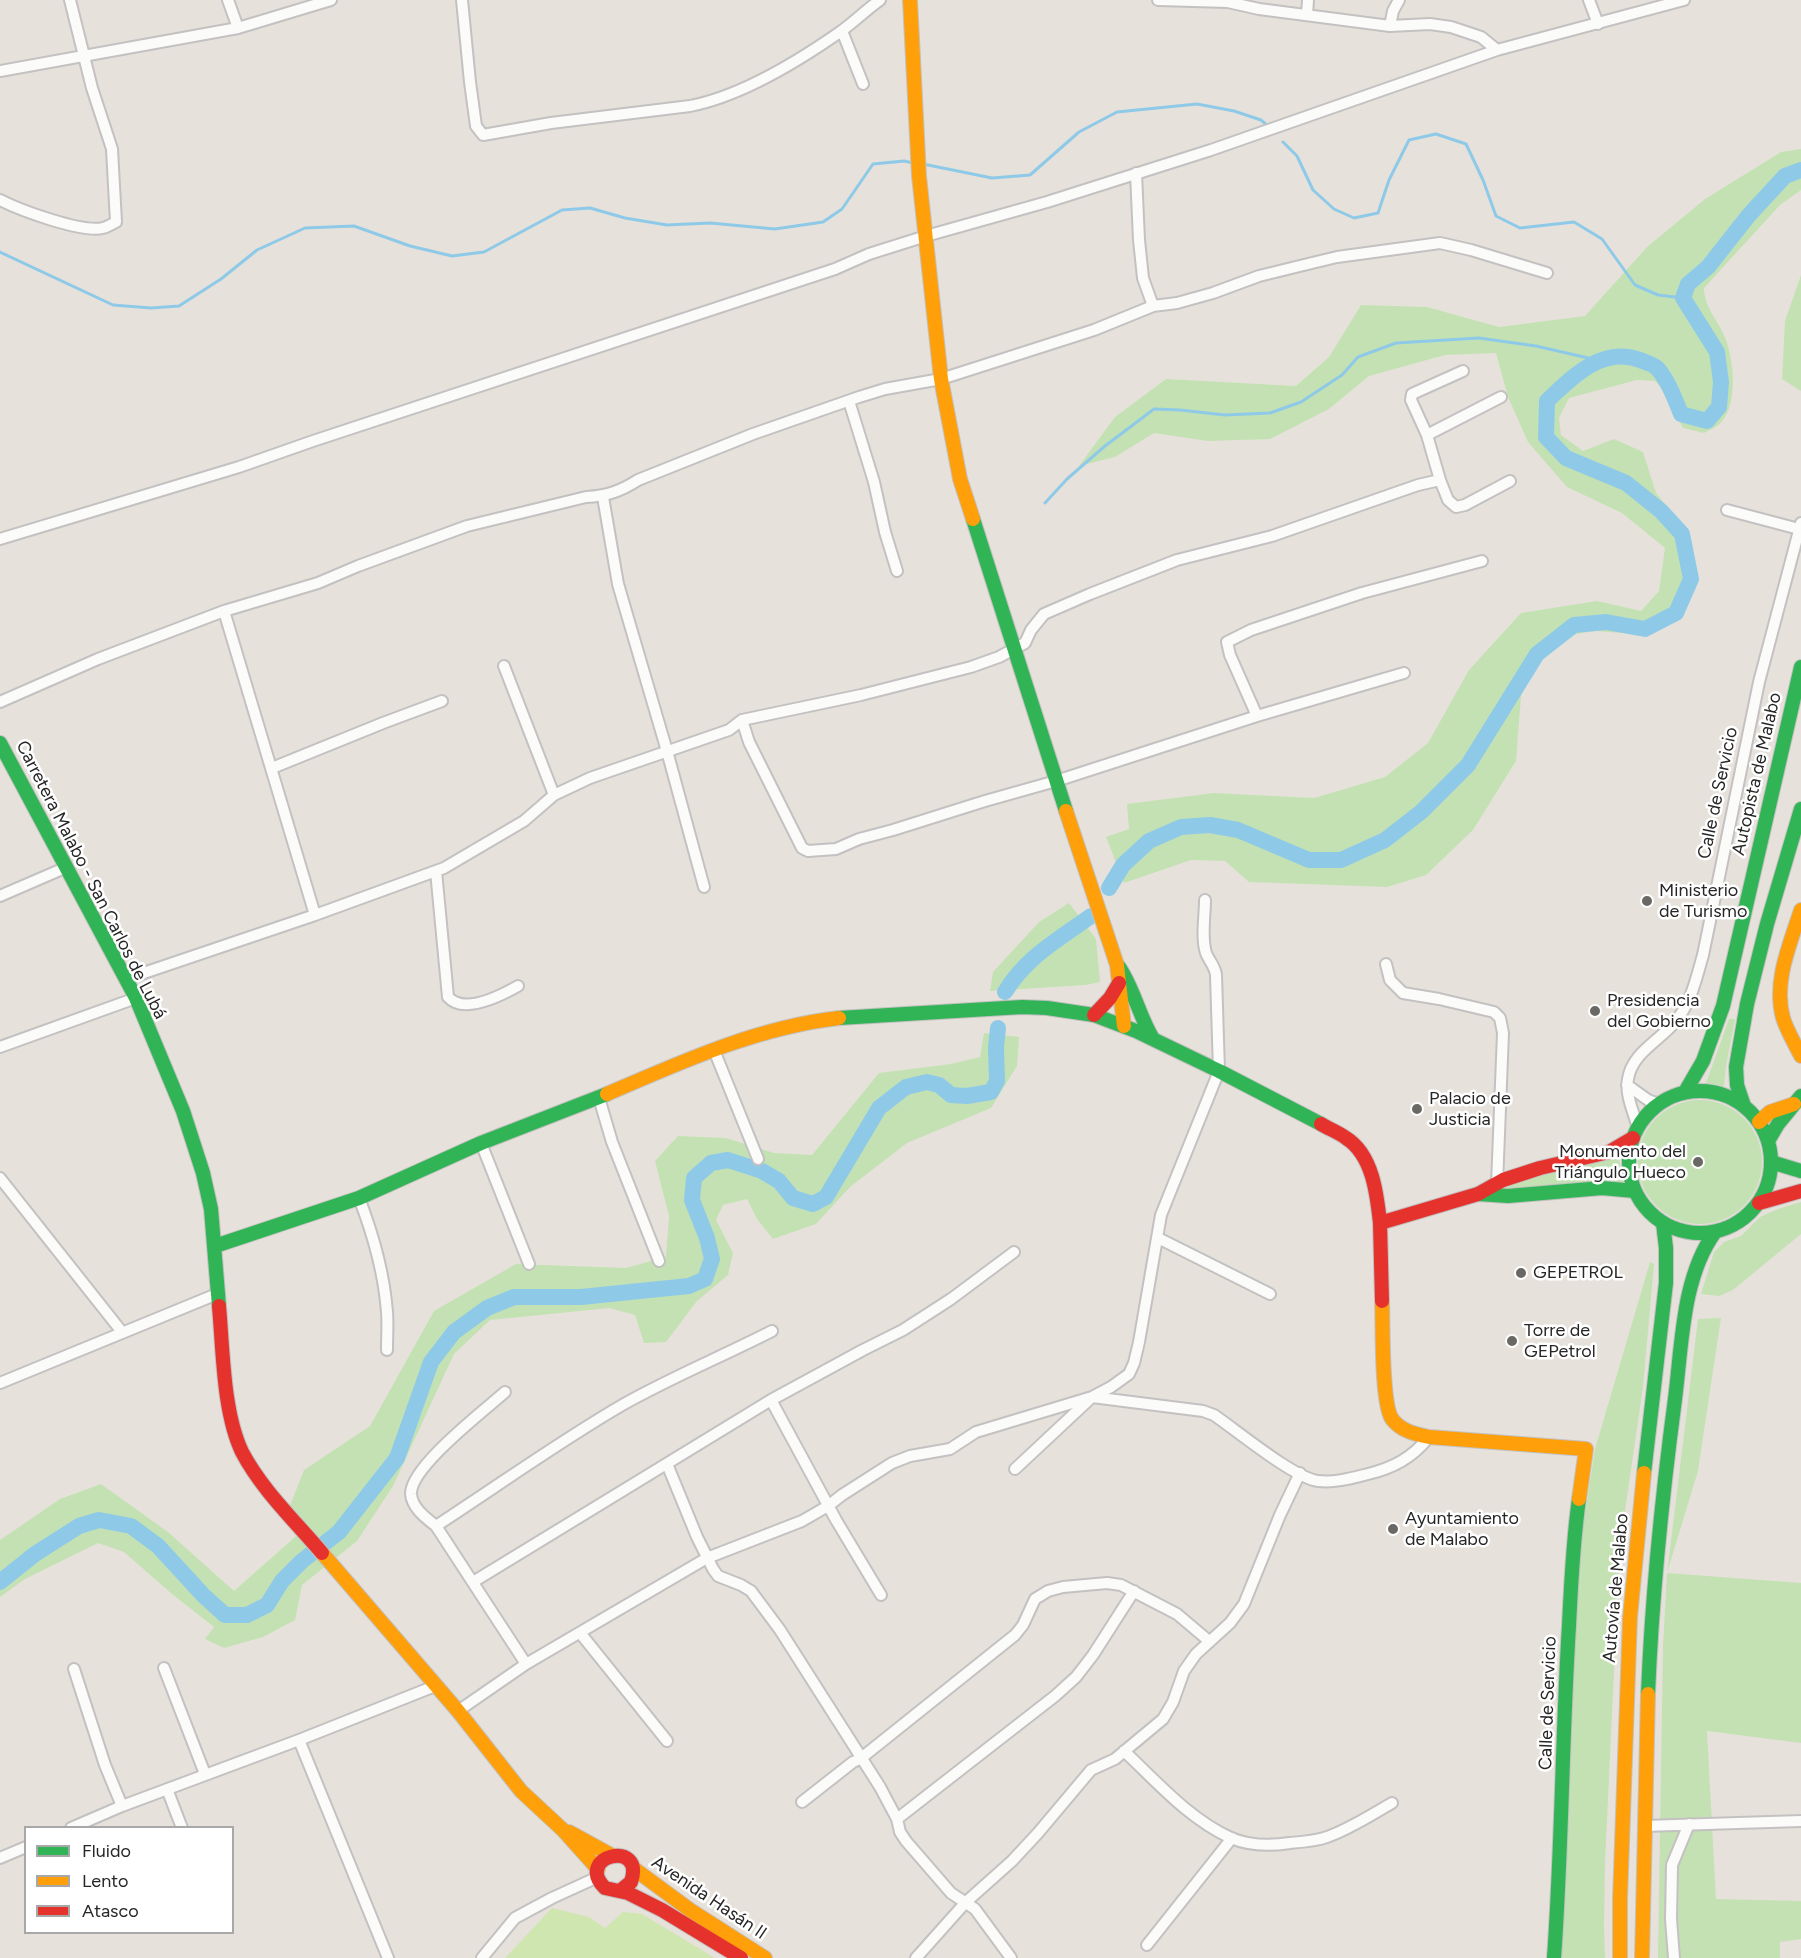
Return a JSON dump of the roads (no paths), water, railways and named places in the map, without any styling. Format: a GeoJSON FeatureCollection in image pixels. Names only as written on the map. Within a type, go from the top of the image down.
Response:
{"type":"FeatureCollection","features":[{"type":"Feature","properties":{"kind":"main road"},"geometry":{"type":"LineString","coordinates":[[910,0],[919,176],[940,379],[960,479],[1117,965],[1130,1029]]}},
{"type":"Feature","properties":{"kind":"main road","name":"Autopista de Malabo"},"geometry":{"type":"LineString","coordinates":[[1685,1092],[1698,1074],[1708,1053],[1723,1006],[1801,667]]}},
{"type":"Feature","properties":{"kind":"main road","name":"Carretera Malabo - San Carlos de Lubá"},"geometry":{"type":"LineString","coordinates":[[0,743],[136,998],[183,1111],[203,1173],[211,1209],[228,1407],[238,1440],[253,1470],[267,1489],[435,1686]]}},
{"type":"Feature","properties":{"kind":"main road"},"geometry":{"type":"LineString","coordinates":[[1744,1106],[1737,1085],[1736,1067],[1747,1004],[1767,924],[1801,809]]}},
{"type":"Feature","properties":{"kind":"main road"},"geometry":{"type":"LineString","coordinates":[[1801,910],[1787,955],[1781,990],[1783,1017],[1801,1056]]}},
{"type":"Feature","properties":{"kind":"main road"},"geometry":{"type":"LineString","coordinates":[[1117,965],[1124,974],[1140,1017],[1153,1039]]}},
{"type":"Feature","properties":{"kind":"main road"},"geometry":{"type":"LineString","coordinates":[[1094,1015],[1110,998],[1119,983]]}},
{"type":"Feature","properties":{"kind":"main road"},"geometry":{"type":"LineString","coordinates":[[1130,1029],[1135,1001]]}},
{"type":"Feature","properties":{"kind":"main road"},"geometry":{"type":"LineString","coordinates":[[215,1246],[359,1198],[481,1143],[599,1098],[681,1062],[792,1025],[848,1017],[1022,1007],[1094,1015],[1153,1039],[1219,1071],[1354,1143],[1361,1153],[1375,1187],[1380,1223],[1387,1408],[1391,1418],[1404,1430],[1429,1437]]}},
{"type":"Feature","properties":{"kind":"main road"},"geometry":{"type":"LineString","coordinates":[[1710,1091],[1734,1099],[1759,1122],[1768,1141],[1771,1162],[1768,1184],[1759,1203],[1744,1219],[1715,1232],[1683,1232],[1663,1223],[1647,1209],[1635,1191],[1632,1181],[1629,1159],[1636,1133],[1644,1119],[1659,1104],[1685,1092],[1710,1091]]}},
{"type":"Feature","properties":{"kind":"main road"},"geometry":{"type":"LineString","coordinates":[[1759,1122],[1765,1114],[1797,1100]]}},
{"type":"Feature","properties":{"kind":"main road"},"geometry":{"type":"LineString","coordinates":[[1768,1141],[1797,1100]]}},
{"type":"Feature","properties":{"kind":"main road"},"geometry":{"type":"LineString","coordinates":[[1380,1223],[1478,1194],[1497,1184],[1540,1168],[1609,1152],[1636,1133]]}},
{"type":"Feature","properties":{"kind":"main road"},"geometry":{"type":"LineString","coordinates":[[1771,1162],[1801,1171]]}},
{"type":"Feature","properties":{"kind":"main road"},"geometry":{"type":"LineString","coordinates":[[1478,1194],[1516,1196],[1602,1188],[1635,1191]]}},
{"type":"Feature","properties":{"kind":"main road"},"geometry":{"type":"LineString","coordinates":[[1759,1203],[1801,1191]]}},
{"type":"Feature","properties":{"kind":"main road","name":"Autovía de Malabo"},"geometry":{"type":"LineString","coordinates":[[1620,1958],[1630,1617],[1636,1544],[1666,1283],[1663,1223]]}},
{"type":"Feature","properties":{"kind":"main road","name":"Autovía de Malabo"},"geometry":{"type":"LineString","coordinates":[[1642,1958],[1651,1616],[1665,1476],[1689,1296],[1700,1254],[1715,1232]]}},
{"type":"Feature","properties":{"kind":"main road","name":"Calle de Servicio"},"geometry":{"type":"LineString","coordinates":[[1429,1437],[1586,1449],[1574,1536],[1566,1672],[1560,1875],[1554,1958]]}},
{"type":"Feature","properties":{"kind":"main road"},"geometry":{"type":"LineString","coordinates":[[435,1686],[521,1791],[563,1830],[598,1873],[602,1885],[608,1890],[620,1891],[627,1887],[632,1880],[633,1868],[627,1858],[611,1855],[563,1830]]}},
{"type":"Feature","properties":{"kind":"main road"},"geometry":{"type":"LineString","coordinates":[[598,1873],[601,1862],[611,1855]]}},
{"type":"Feature","properties":{"kind":"main road","name":"Avenida Hasán II"},"geometry":{"type":"LineString","coordinates":[[633,1868],[690,1910],[765,1958]]}},
{"type":"Feature","properties":{"kind":"main road","name":"Avenida Hasán II"},"geometry":{"type":"LineString","coordinates":[[620,1891],[652,1905],[741,1958]]}},
{"type":"Feature","properties":{"kind":"street"},"geometry":{"type":"LineString","coordinates":[[0,200],[49,219],[80,226],[102,228],[116,222],[112,149],[92,88],[70,0]]}},
{"type":"Feature","properties":{"kind":"street"},"geometry":{"type":"LineString","coordinates":[[228,0],[238,28]]}},
{"type":"Feature","properties":{"kind":"street"},"geometry":{"type":"LineString","coordinates":[[0,71],[238,28],[331,0]]}},
{"type":"Feature","properties":{"kind":"street"},"geometry":{"type":"LineString","coordinates":[[462,0],[473,104],[477,126],[483,135],[551,123],[712,102],[773,74],[842,31],[880,0]]}},
{"type":"Feature","properties":{"kind":"street"},"geometry":{"type":"LineString","coordinates":[[1158,0],[1228,2],[1259,9],[1390,26],[1430,24],[1451,27],[1481,37],[1497,50]]}},
{"type":"Feature","properties":{"kind":"street"},"geometry":{"type":"LineString","coordinates":[[1307,15],[1308,0]]}},
{"type":"Feature","properties":{"kind":"street"},"geometry":{"type":"LineString","coordinates":[[1390,26],[1393,11],[1399,0]]}},
{"type":"Feature","properties":{"kind":"street"},"geometry":{"type":"LineString","coordinates":[[1588,0],[1598,24]]}},
{"type":"Feature","properties":{"kind":"street"},"geometry":{"type":"LineString","coordinates":[[0,539],[239,467],[836,269],[869,254],[1047,202],[1211,150],[1497,50],[1684,0]]}},
{"type":"Feature","properties":{"kind":"street"},"geometry":{"type":"LineString","coordinates":[[842,31],[863,84]]}},
{"type":"Feature","properties":{"kind":"street"},"geometry":{"type":"LineString","coordinates":[[1136,173],[1143,278],[1153,306]]}},
{"type":"Feature","properties":{"kind":"street"},"geometry":{"type":"LineString","coordinates":[[0,702],[98,658],[224,611],[318,583],[357,566],[467,526],[578,499],[603,497],[638,480],[753,434],[849,401],[885,389],[940,379],[1094,330],[1153,306],[1177,303],[1213,293],[1259,276],[1312,262],[1440,243],[1547,273]]}},
{"type":"Feature","properties":{"kind":"street"},"geometry":{"type":"LineString","coordinates":[[1463,371],[1412,394],[1411,400],[1427,435],[1448,500],[1456,507],[1465,505],[1510,481]]}},
{"type":"Feature","properties":{"kind":"street"},"geometry":{"type":"LineString","coordinates":[[1427,435],[1502,397]]}},
{"type":"Feature","properties":{"kind":"street"},"geometry":{"type":"LineString","coordinates":[[849,401],[874,482],[885,532],[897,571]]}},
{"type":"Feature","properties":{"kind":"street"},"geometry":{"type":"LineString","coordinates":[[126,979],[436,871],[524,821],[554,795],[590,778],[729,730],[742,720],[906,684],[971,667],[1014,650],[1025,643],[1031,630],[1044,614],[1090,594],[1177,560],[1272,536],[1418,485],[1440,480]]}},
{"type":"Feature","properties":{"kind":"street"},"geometry":{"type":"LineString","coordinates":[[603,497],[618,584],[704,886]]}},
{"type":"Feature","properties":{"kind":"street"},"geometry":{"type":"LineString","coordinates":[[1727,510],[1800,526]]}},
{"type":"Feature","properties":{"kind":"street","name":"Calle de Servicio"},"geometry":{"type":"LineString","coordinates":[[1627,1085],[1631,1067],[1637,1057],[1675,1022],[1683,1011],[1694,986],[1703,955],[1759,682],[1800,526]]}},
{"type":"Feature","properties":{"kind":"street"},"geometry":{"type":"LineString","coordinates":[[1257,716],[1230,655],[1227,642],[1251,630],[1362,593],[1482,561]]}},
{"type":"Feature","properties":{"kind":"street"},"geometry":{"type":"LineString","coordinates":[[224,611],[315,915]]}},
{"type":"Feature","properties":{"kind":"street"},"geometry":{"type":"LineString","coordinates":[[504,666],[554,795]]}},
{"type":"Feature","properties":{"kind":"street"},"geometry":{"type":"LineString","coordinates":[[742,720],[749,742],[801,848],[808,851],[836,849],[859,839],[1056,781],[1257,716],[1404,673]]}},
{"type":"Feature","properties":{"kind":"street"},"geometry":{"type":"LineString","coordinates":[[272,768],[442,701]]}},
{"type":"Feature","properties":{"kind":"street"},"geometry":{"type":"LineString","coordinates":[[0,896],[67,867]]}},
{"type":"Feature","properties":{"kind":"street"},"geometry":{"type":"LineString","coordinates":[[436,871],[448,997],[455,1002],[481,1002],[498,998],[518,986]]}},
{"type":"Feature","properties":{"kind":"street"},"geometry":{"type":"LineString","coordinates":[[1015,1468],[1092,1397],[1129,1374],[1134,1363],[1161,1215],[1219,1071],[1216,975],[1206,953],[1205,900]]}},
{"type":"Feature","properties":{"kind":"street"},"geometry":{"type":"LineString","coordinates":[[1386,964],[1390,980],[1403,993],[1494,1012],[1500,1018],[1503,1033],[1497,1184]]}},
{"type":"Feature","properties":{"kind":"street"},"geometry":{"type":"LineString","coordinates":[[0,1047],[136,998]]}},
{"type":"Feature","properties":{"kind":"street"},"geometry":{"type":"LineString","coordinates":[[714,1050],[758,1160]]}},
{"type":"Feature","properties":{"kind":"street"},"geometry":{"type":"LineString","coordinates":[[1627,1085],[1642,1097],[1659,1104]]}},
{"type":"Feature","properties":{"kind":"street"},"geometry":{"type":"LineString","coordinates":[[1627,1085],[1636,1133]]}},
{"type":"Feature","properties":{"kind":"street"},"geometry":{"type":"LineString","coordinates":[[599,1098],[616,1152],[659,1261]]}},
{"type":"Feature","properties":{"kind":"street"},"geometry":{"type":"LineString","coordinates":[[481,1143],[529,1264]]}},
{"type":"Feature","properties":{"kind":"street"},"geometry":{"type":"LineString","coordinates":[[0,1178],[122,1332]]}},
{"type":"Feature","properties":{"kind":"street"},"geometry":{"type":"LineString","coordinates":[[359,1198],[371,1228],[380,1268],[387,1312],[387,1350]]}},
{"type":"Feature","properties":{"kind":"street"},"geometry":{"type":"LineString","coordinates":[[1158,1238],[1270,1294]]}},
{"type":"Feature","properties":{"kind":"street"},"geometry":{"type":"LineString","coordinates":[[472,1582],[771,1400],[909,1326],[951,1299],[1014,1252]]}},
{"type":"Feature","properties":{"kind":"street"},"geometry":{"type":"LineString","coordinates":[[0,1383],[217,1294]]}},
{"type":"Feature","properties":{"kind":"street"},"geometry":{"type":"LineString","coordinates":[[436,1526],[624,1404],[668,1380],[715,1360],[772,1331]]}},
{"type":"Feature","properties":{"kind":"street"},"geometry":{"type":"LineString","coordinates":[[505,1392],[434,1455],[413,1485],[411,1493],[421,1514],[436,1526],[526,1664]]}},
{"type":"Feature","properties":{"kind":"street"},"geometry":{"type":"LineString","coordinates":[[458,1712],[526,1664],[707,1558],[787,1528],[828,1506],[875,1473],[901,1459],[950,1449],[976,1432],[1092,1397],[1203,1411],[1214,1415],[1300,1473],[1316,1481],[1330,1481],[1383,1470],[1409,1458],[1429,1437]]}},
{"type":"Feature","properties":{"kind":"street"},"geometry":{"type":"LineString","coordinates":[[771,1400],[828,1506],[881,1595]]}},
{"type":"Feature","properties":{"kind":"street"},"geometry":{"type":"LineString","coordinates":[[667,1464],[707,1558],[718,1576],[752,1591],[812,1679],[860,1759],[880,1787],[906,1841],[951,1893],[975,1909],[1011,1958]]}},
{"type":"Feature","properties":{"kind":"street"},"geometry":{"type":"LineString","coordinates":[[916,1958],[966,1902],[1025,1847],[1091,1770],[1115,1759],[1163,1719],[1173,1702],[1184,1671],[1196,1654],[1230,1623],[1244,1604],[1280,1515],[1300,1473]]}},
{"type":"Feature","properties":{"kind":"street"},"geometry":{"type":"LineString","coordinates":[[802,1802],[860,1759],[1015,1635],[1023,1625],[1035,1599],[1048,1591],[1063,1587],[1107,1583],[1121,1585],[1177,1614],[1209,1641]]}},
{"type":"Feature","properties":{"kind":"street"},"geometry":{"type":"LineString","coordinates":[[897,1819],[1055,1696],[1076,1677],[1134,1591]]}},
{"type":"Feature","properties":{"kind":"street"},"geometry":{"type":"LineString","coordinates":[[580,1634],[667,1741]]}},
{"type":"Feature","properties":{"kind":"street"},"geometry":{"type":"LineString","coordinates":[[164,1668],[205,1774]]}},
{"type":"Feature","properties":{"kind":"street"},"geometry":{"type":"LineString","coordinates":[[74,1669],[105,1765],[122,1806]]}},
{"type":"Feature","properties":{"kind":"street"},"geometry":{"type":"LineString","coordinates":[[73,1826],[435,1686]]}},
{"type":"Feature","properties":{"kind":"street"},"geometry":{"type":"LineString","coordinates":[[299,1740],[388,1958]]}},
{"type":"Feature","properties":{"kind":"street"},"geometry":{"type":"LineString","coordinates":[[1124,1751],[1174,1799],[1204,1822],[1232,1839],[1255,1844],[1273,1845],[1326,1838],[1392,1803]]}},
{"type":"Feature","properties":{"kind":"street"},"geometry":{"type":"LineString","coordinates":[[167,1788],[182,1826]]}},
{"type":"Feature","properties":{"kind":"street"},"geometry":{"type":"LineString","coordinates":[[1644,1826],[1801,1821]]}},
{"type":"Feature","properties":{"kind":"street"},"geometry":{"type":"LineString","coordinates":[[1674,1958],[1671,1918],[1672,1864],[1689,1824]]}},
{"type":"Feature","properties":{"kind":"street"},"geometry":{"type":"LineString","coordinates":[[1147,1945],[1232,1839]]}},
{"type":"Feature","properties":{"kind":"street"},"geometry":{"type":"LineString","coordinates":[[0,1858],[24,1848]]}},
{"type":"Feature","properties":{"kind":"street"},"geometry":{"type":"LineString","coordinates":[[482,1958],[515,1918],[598,1873]]}},
{"type":"Feature","properties":{"kind":"waterway"},"geometry":{"type":"LineString","coordinates":[[923,164],[992,178],[1030,175],[1079,132],[1117,112],[1197,104],[1234,111],[1261,120],[1269,127]]}},
{"type":"Feature","properties":{"kind":"waterway"},"geometry":{"type":"LineString","coordinates":[[1283,142],[1297,156],[1313,190],[1334,209],[1354,218],[1378,213],[1389,180],[1409,140],[1436,134],[1466,144],[1483,180],[1496,216],[1520,228],[1574,222],[1602,239],[1635,285],[1658,295],[1683,298]]}},
{"type":"Feature","properties":{"kind":"waterway"},"geometry":{"type":"LineString","coordinates":[[0,252],[113,305],[151,308],[179,306],[221,279],[257,250],[305,228],[354,226],[410,246],[452,256],[484,252],[562,210],[590,208],[625,218],[667,225],[710,223],[775,229],[823,222],[842,209],[873,164],[904,161],[913,163]]}},
{"type":"Feature","properties":{"kind":"waterway"},"geometry":{"type":"LineString","coordinates":[[1109,888],[1123,865],[1149,841],[1181,827],[1210,825],[1238,830],[1309,860],[1341,860],[1385,840],[1421,812],[1468,765],[1537,654],[1574,625],[1606,622],[1645,629],[1676,613],[1691,579],[1682,534],[1661,511],[1626,483],[1566,458],[1546,437],[1547,401],[1589,366],[1600,360],[1626,357],[1647,362],[1657,368],[1668,384],[1681,414],[1707,421],[1719,407],[1721,382],[1717,352],[1683,298],[1688,284],[1708,267],[1749,215],[1785,176],[1801,170]]}},
{"type":"Feature","properties":{"kind":"waterway"},"geometry":{"type":"LineString","coordinates":[[1045,503],[1067,479],[1105,446],[1154,409],[1225,415],[1270,413],[1301,402],[1342,375],[1358,357],[1396,343],[1479,338],[1536,346],[1597,360]]}},
{"type":"Feature","properties":{"kind":"waterway"},"geometry":{"type":"LineString","coordinates":[[1005,992],[1033,959],[1091,916]]}},
{"type":"Feature","properties":{"kind":"waterway"},"geometry":{"type":"LineString","coordinates":[[0,1582],[35,1554],[79,1526],[99,1520],[131,1526],[158,1546],[204,1596],[225,1615],[247,1615],[267,1605],[282,1581],[302,1561],[339,1532],[397,1458],[431,1362],[454,1332],[487,1308],[514,1297],[581,1297],[689,1286],[705,1279],[712,1259],[707,1238],[692,1200],[694,1178],[711,1163],[728,1160],[762,1171],[779,1181],[793,1198],[813,1204],[826,1197],[879,1108],[906,1087],[927,1082],[939,1085],[951,1095],[967,1096],[991,1092],[997,1081],[998,1028]]}},
{"type":"Feature","properties":{"kind":"place","name":"Ministerio de Turismo"},"geometry":{"type":"Point","coordinates":[1647,901]}},
{"type":"Feature","properties":{"kind":"place","name":"Presidencia del Gobierno"},"geometry":{"type":"Point","coordinates":[1595,1011]}},
{"type":"Feature","properties":{"kind":"place","name":"Palacio de Justicia"},"geometry":{"type":"Point","coordinates":[1417,1109]}},
{"type":"Feature","properties":{"kind":"place","name":"Monumento del Triángulo Hueco"},"geometry":{"type":"Point","coordinates":[1698,1162]}},
{"type":"Feature","properties":{"kind":"place","name":"GEPETROL"},"geometry":{"type":"Point","coordinates":[1521,1273]}},
{"type":"Feature","properties":{"kind":"place","name":"Torre de GEPetrol"},"geometry":{"type":"Point","coordinates":[1512,1341]}},
{"type":"Feature","properties":{"kind":"place","name":"Ayuntamiento de Malabo"},"geometry":{"type":"Point","coordinates":[1393,1529]}}]}
